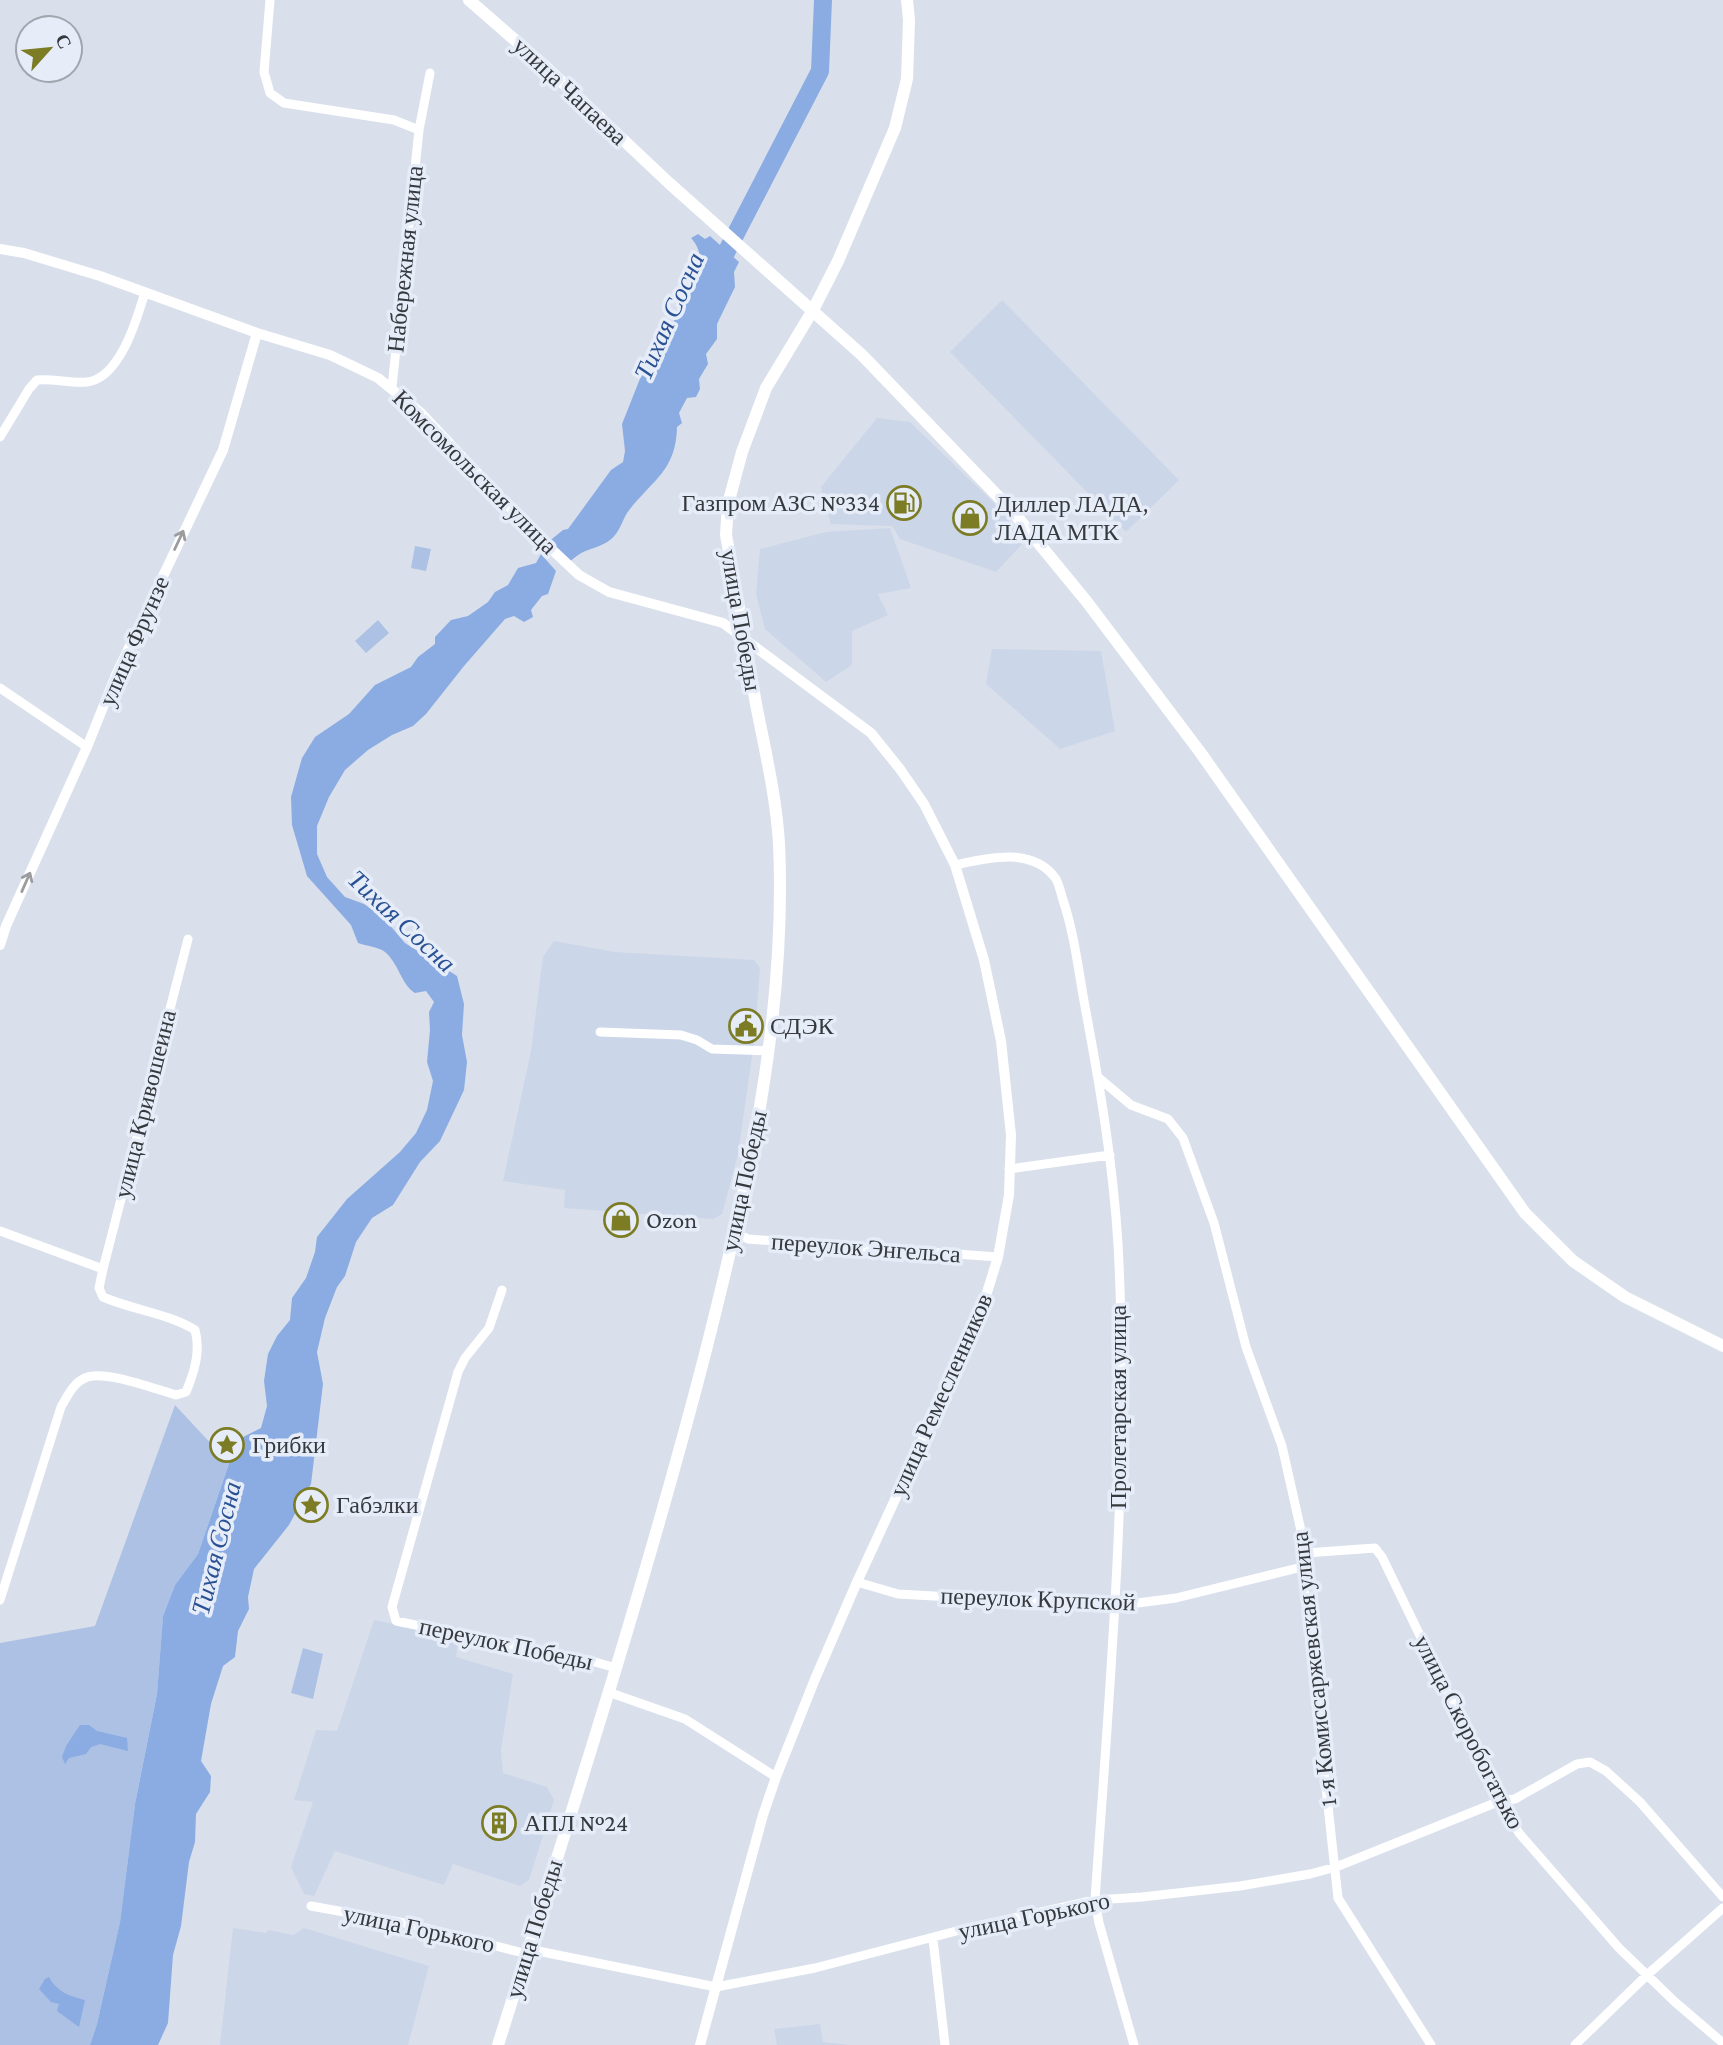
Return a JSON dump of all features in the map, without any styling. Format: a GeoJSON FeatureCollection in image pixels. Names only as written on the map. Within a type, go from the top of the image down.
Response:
{"type":"FeatureCollection","features":[{"type":"Feature","properties":{"kind":"main road","name":"улица Чапаева"},"geometry":{"type":"LineString","coordinates":[[469,0],[862,355],[1014,513],[1087,602],[1200,752],[1525,1213],[1573,1261],[1625,1297],[1723,1346]]}},
{"type":"Feature","properties":{"kind":"main road","name":"улица Победы"},"geometry":{"type":"LineString","coordinates":[[498,2045],[616,1668],[677,1460],[736,1233],[768,1051],[777,961],[779,840],[726,535],[728,504],[766,388],[813,310],[838,261],[895,128],[907,79],[907,0]]}},
{"type":"Feature","properties":{"kind":"street","name":"Набережная улица"},"geometry":{"type":"LineString","coordinates":[[270,0],[264,72],[270,93],[284,103],[394,120],[419,130]]}},
{"type":"Feature","properties":{"kind":"street","name":"Набережная улица"},"geometry":{"type":"LineString","coordinates":[[391,387],[419,130],[430,73]]}},
{"type":"Feature","properties":{"kind":"street","name":"Комсомольская улица"},"geometry":{"type":"LineString","coordinates":[[0,249],[59,263],[257,333],[330,355],[369,373],[391,387],[421,413],[529,528],[579,575],[609,592],[723,623],[745,639]]}},
{"type":"Feature","properties":{"kind":"street"},"geometry":{"type":"LineString","coordinates":[[0,437],[37,380],[86,382],[98,379],[114,365],[137,318],[145,292]]}},
{"type":"Feature","properties":{"kind":"street","name":"улица Фрунзе"},"geometry":{"type":"LineString","coordinates":[[0,945],[116,675],[223,450],[257,333]]}},
{"type":"Feature","properties":{"kind":"street","name":"улица Ремесленников"},"geometry":{"type":"LineString","coordinates":[[700,2045],[763,1815],[776,1777],[857,1582],[980,1315],[998,1257],[1009,1195],[1011,1135],[1001,1041],[984,960],[955,864],[924,804],[871,733],[745,639]]}},
{"type":"Feature","properties":{"kind":"street"},"geometry":{"type":"LineString","coordinates":[[0,688],[87,747]]}},
{"type":"Feature","properties":{"kind":"street","name":"Пролетарская улица"},"geometry":{"type":"LineString","coordinates":[[955,864],[1012,856],[1039,863],[1056,879],[1070,922],[1099,1078],[1110,1155],[1118,1244],[1121,1397],[1115,1606],[1095,1900],[1099,1923],[1134,2045]]}},
{"type":"Feature","properties":{"kind":"street","name":"улица Кривошеина"},"geometry":{"type":"LineString","coordinates":[[0,1600],[61,1408],[70,1390],[82,1379],[96,1374],[176,1395],[186,1392],[192,1378],[199,1342],[195,1330],[181,1321],[121,1305],[103,1297],[99,1288],[188,939]]}},
{"type":"Feature","properties":{"kind":"street"},"geometry":{"type":"LineString","coordinates":[[600,1032],[681,1035],[712,1049],[768,1051]]}},
{"type":"Feature","properties":{"kind":"street","name":"1-я Комиссаржевская улица"},"geometry":{"type":"LineString","coordinates":[[1099,1078],[1131,1105],[1168,1119],[1183,1138],[1214,1223],[1246,1347],[1282,1446],[1306,1553],[1302,1567],[1338,1898],[1431,2045]]}},
{"type":"Feature","properties":{"kind":"street"},"geometry":{"type":"LineString","coordinates":[[1009,1169],[1110,1155]]}},
{"type":"Feature","properties":{"kind":"street"},"geometry":{"type":"LineString","coordinates":[[0,1231],[103,1269]]}},
{"type":"Feature","properties":{"kind":"street","name":"переулок Энгельса"},"geometry":{"type":"LineString","coordinates":[[736,1233],[748,1239],[998,1257]]}},
{"type":"Feature","properties":{"kind":"street","name":"переулок Победы"},"geometry":{"type":"LineString","coordinates":[[502,1290],[489,1328],[458,1372],[392,1607],[396,1621],[616,1668]]}},
{"type":"Feature","properties":{"kind":"street","name":"улица Скоробогатько"},"geometry":{"type":"LineString","coordinates":[[1306,1553],[1375,1548],[1382,1557],[1500,1801],[1519,1833],[1619,1948],[1723,2043]]}},
{"type":"Feature","properties":{"kind":"street","name":"переулок Крупской"},"geometry":{"type":"LineString","coordinates":[[857,1582],[898,1594],[1115,1606],[1175,1598],[1302,1567]]}},
{"type":"Feature","properties":{"kind":"street"},"geometry":{"type":"LineString","coordinates":[[608,1692],[685,1719],[776,1777]]}},
{"type":"Feature","properties":{"kind":"street","name":"улица Горького"},"geometry":{"type":"LineString","coordinates":[[311,1906],[410,1924],[528,1952],[716,1987],[815,1968],[964,1929],[1095,1900],[1240,1886],[1336,1867],[1500,1801],[1516,1799],[1577,1764],[1590,1762],[1606,1771],[1640,1802],[1723,1897]]}},
{"type":"Feature","properties":{"kind":"street"},"geometry":{"type":"LineString","coordinates":[[1575,2045],[1647,1975],[1723,1908]]}},
{"type":"Feature","properties":{"kind":"street"},"geometry":{"type":"LineString","coordinates":[[933,1939],[945,2045]]}},
{"type":"Feature","properties":{"kind":"shaded area"},"geometry":{"type":"Polygon","coordinates":[[[1002,300],[1179,480],[1126,532],[950,352],[1002,300]]]}},
{"type":"Feature","properties":{"kind":"shaded area"},"geometry":{"type":"Polygon","coordinates":[[[877,418],[910,422],[992,501],[1027,539],[996,572],[900,539],[892,526],[831,524],[821,487],[877,418]]]}},
{"type":"Feature","properties":{"kind":"shaded area"},"geometry":{"type":"Polygon","coordinates":[[[890,528],[911,588],[878,594],[888,615],[852,631],[852,665],[826,682],[765,629],[756,594],[760,549],[826,532],[890,528]]]}},
{"type":"Feature","properties":{"kind":"shaded area"},"geometry":{"type":"Polygon","coordinates":[[[415,546],[431,549],[426,571],[411,568],[415,546]]]}},
{"type":"Feature","properties":{"kind":"shaded area"},"geometry":{"type":"Polygon","coordinates":[[[378,620],[389,633],[366,653],[355,641],[378,620]]]}},
{"type":"Feature","properties":{"kind":"shaded area"},"geometry":{"type":"Polygon","coordinates":[[[992,649],[1101,651],[1115,731],[1060,749],[986,684],[992,649]]]}},
{"type":"Feature","properties":{"kind":"shaded area"},"geometry":{"type":"Polygon","coordinates":[[[554,941],[615,952],[754,960],[760,968],[755,1036],[738,1154],[722,1214],[713,1219],[564,1208],[565,1190],[503,1181],[531,1051],[543,957],[554,941]]]}},
{"type":"Feature","properties":{"kind":"shaded area"},"geometry":{"type":"Polygon","coordinates":[[[175,1405],[229,1463],[198,1554],[175,1585],[163,1616],[157,1694],[135,1804],[120,1922],[97,2024],[90,2045],[0,2045],[0,1643],[95,1626],[175,1405]]]}},
{"type":"Feature","properties":{"kind":"shaded area"},"geometry":{"type":"Polygon","coordinates":[[[374,1620],[459,1637],[456,1657],[513,1674],[501,1750],[503,1773],[547,1787],[554,1800],[529,1880],[520,1886],[453,1864],[444,1885],[335,1851],[314,1896],[304,1894],[291,1867],[313,1802],[294,1800],[316,1730],[337,1731],[374,1620]]]}},
{"type":"Feature","properties":{"kind":"shaded area"},"geometry":{"type":"Polygon","coordinates":[[[303,1648],[323,1654],[313,1699],[291,1693],[303,1648]]]}},
{"type":"Feature","properties":{"kind":"shaded area"},"geometry":{"type":"Polygon","coordinates":[[[233,1928],[266,1933],[269,1930],[293,1935],[304,1928],[429,1966],[408,2045],[220,2045],[233,1928]]]}},
{"type":"Feature","properties":{"kind":"shaded area"},"geometry":{"type":"Polygon","coordinates":[[[820,2024],[823,2042],[850,2045],[777,2045],[774,2029],[820,2024]]]}},
{"type":"Feature","properties":{"kind":"water"},"geometry":{"type":"Polygon","coordinates":[[[698,234],[705,239],[710,236],[739,262],[734,272],[735,287],[717,324],[717,339],[706,354],[708,364],[699,379],[700,389],[696,397],[687,398],[679,413],[682,423],[677,427],[676,442],[668,464],[630,509],[614,537],[579,555],[568,564],[547,543],[568,529],[611,470],[623,462],[625,451],[622,424],[651,351],[662,334],[670,332],[696,274],[700,256],[691,238],[698,234]]]}},
{"type":"Feature","properties":{"kind":"water"},"geometry":{"type":"Polygon","coordinates":[[[541,554],[556,571],[548,594],[542,596],[531,610],[533,617],[524,622],[514,616],[505,619],[426,714],[413,726],[368,750],[345,770],[329,797],[317,826],[317,854],[327,877],[345,897],[364,904],[383,917],[405,943],[457,976],[464,1004],[462,1035],[467,1062],[464,1090],[440,1141],[420,1162],[393,1205],[372,1218],[356,1242],[345,1276],[337,1287],[325,1318],[317,1352],[323,1384],[311,1484],[289,1525],[254,1569],[248,1597],[249,1609],[238,1631],[235,1657],[223,1666],[211,1704],[201,1761],[211,1776],[210,1792],[196,1814],[195,1842],[189,1862],[181,1926],[173,1955],[168,2023],[158,2045],[90,2045],[120,1922],[135,1804],[157,1694],[163,1616],[175,1585],[198,1554],[237,1440],[261,1428],[267,1406],[264,1381],[268,1354],[277,1336],[290,1320],[292,1298],[306,1278],[317,1237],[347,1199],[400,1152],[416,1133],[427,1110],[433,1081],[427,1062],[429,1012],[434,1002],[426,991],[415,993],[410,989],[385,952],[358,943],[351,925],[307,876],[292,825],[291,797],[302,758],[315,737],[349,714],[375,685],[411,667],[418,657],[435,644],[435,637],[451,620],[468,616],[488,602],[495,592],[508,585],[518,568],[536,563],[541,554]]]}},
{"type":"Feature","properties":{"kind":"water"},"geometry":{"type":"Polygon","coordinates":[[[80,1725],[89,1725],[97,1731],[127,1738],[128,1751],[100,1744],[91,1747],[86,1754],[69,1758],[65,1764],[62,1757],[66,1746],[80,1725]]]}},
{"type":"Feature","properties":{"kind":"water"},"geometry":{"type":"Polygon","coordinates":[[[49,1977],[64,1993],[85,2000],[79,2027],[57,2011],[59,2004],[51,2002],[39,1989],[49,1977]]]}},
{"type":"Feature","properties":{"kind":"waterway","name":"Тихая Сосна"},"geometry":{"type":"LineString","coordinates":[[716,272],[820,71],[823,0]]}},
{"type":"Feature","properties":{"kind":"place","name":"Газпром АЗС №334"},"geometry":{"type":"Point","coordinates":[904,503]}},
{"type":"Feature","properties":{"kind":"place","name":"Диллер ЛАДА, ЛАДА МТК"},"geometry":{"type":"Point","coordinates":[970,518]}},
{"type":"Feature","properties":{"kind":"place","name":"СДЭК"},"geometry":{"type":"Point","coordinates":[746,1026]}},
{"type":"Feature","properties":{"kind":"place","name":"Ozon"},"geometry":{"type":"Point","coordinates":[621,1220]}},
{"type":"Feature","properties":{"kind":"place","name":"Грибки"},"geometry":{"type":"Point","coordinates":[227,1445]}},
{"type":"Feature","properties":{"kind":"place","name":"Габэлки"},"geometry":{"type":"Point","coordinates":[311,1505]}},
{"type":"Feature","properties":{"kind":"place","name":"АПЛ №24"},"geometry":{"type":"Point","coordinates":[499,1823]}}]}
